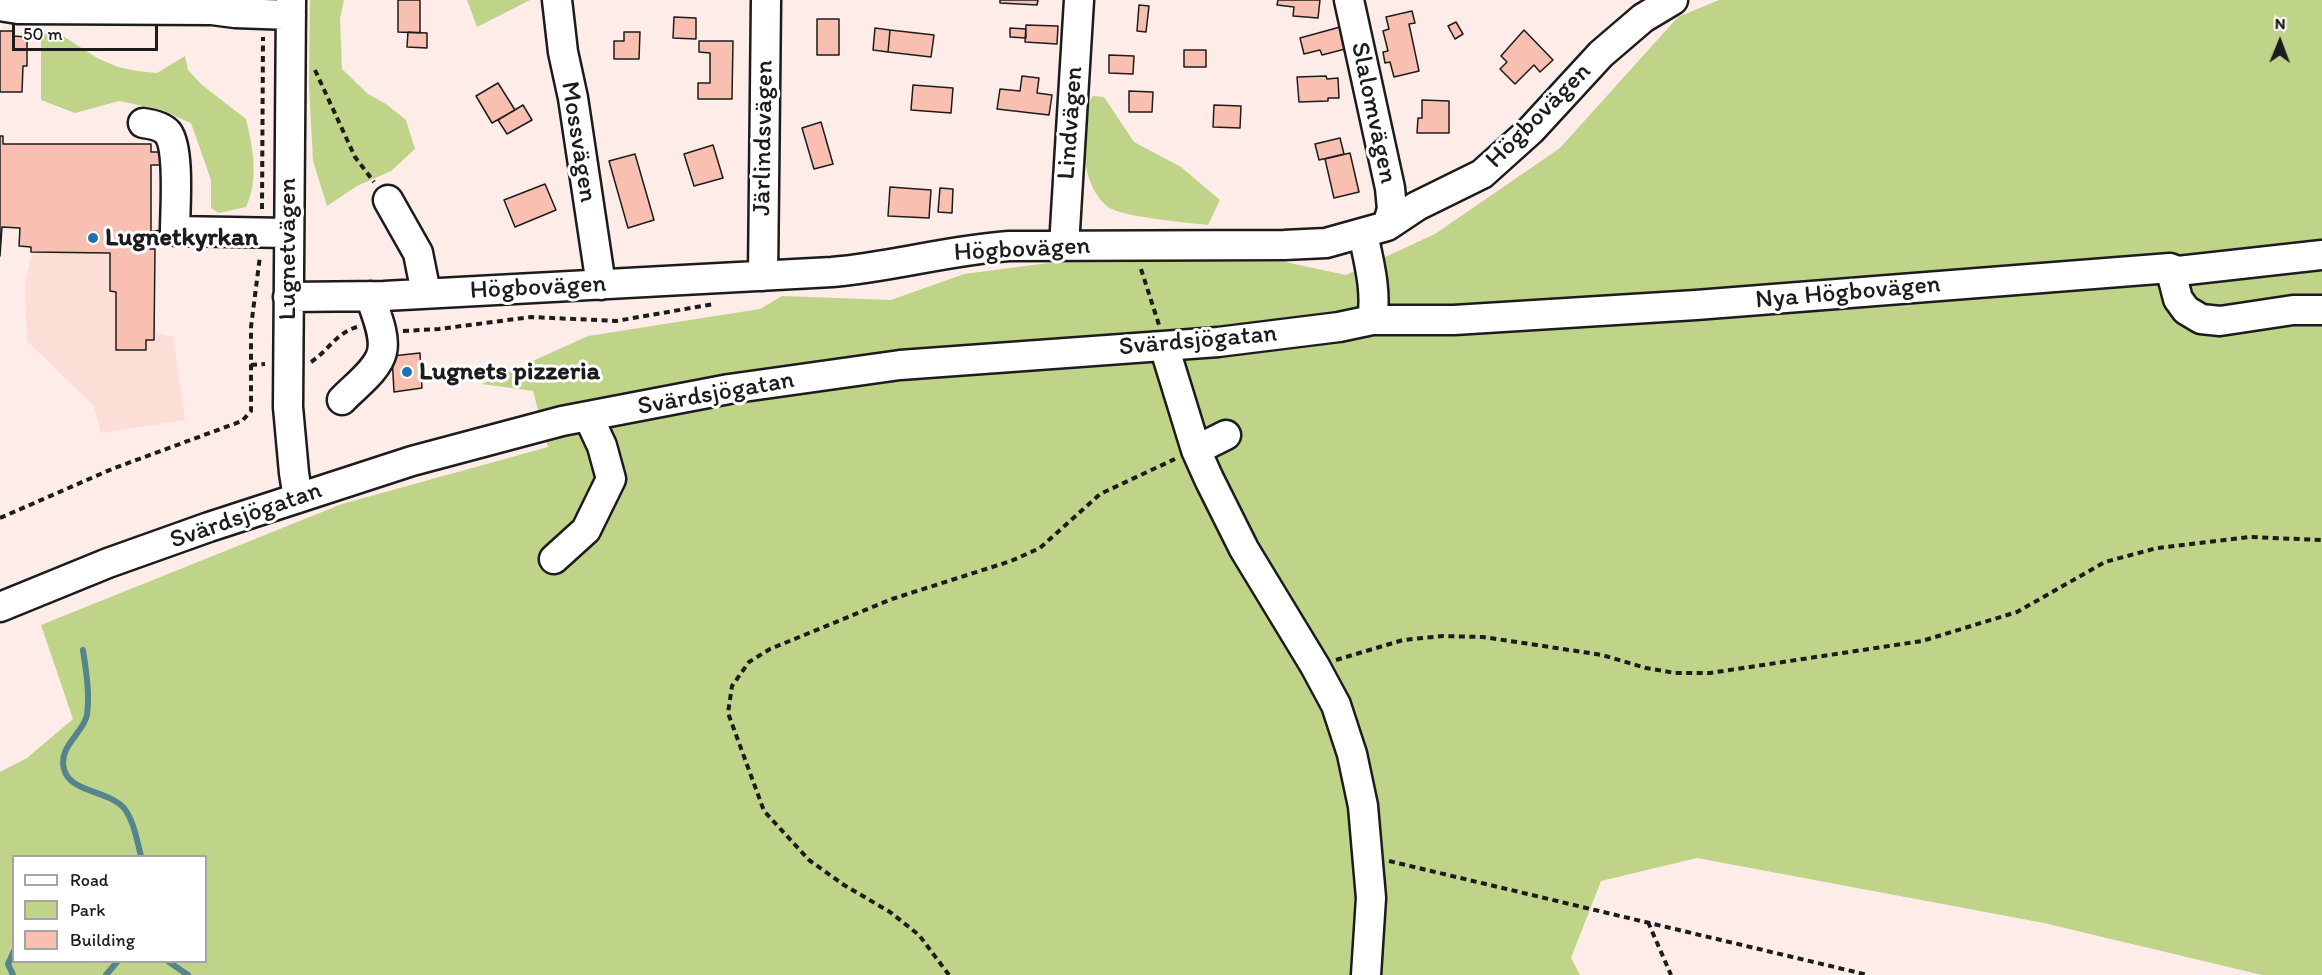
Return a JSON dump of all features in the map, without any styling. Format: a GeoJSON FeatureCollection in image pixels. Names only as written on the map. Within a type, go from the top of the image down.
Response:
{"type":"FeatureCollection","features":[{"type":"Feature","properties":{"kind":"street","name":"Mossvägen"},"geometry":{"type":"LineString","coordinates":[[557,0],[563,52],[573,98],[601,285]]}},
{"type":"Feature","properties":{"kind":"street","name":"Järlindsvägen"},"geometry":{"type":"LineString","coordinates":[[763,276],[766,0]]}},
{"type":"Feature","properties":{"kind":"street","name":"Lindvägen"},"geometry":{"type":"LineString","coordinates":[[1064,246],[1079,0]]}},
{"type":"Feature","properties":{"kind":"street","name":"Slalomvägen"},"geometry":{"type":"LineString","coordinates":[[1349,0],[1390,188],[1392,209],[1375,230]]}},
{"type":"Feature","properties":{"kind":"street","name":"Högbovägen"},"geometry":{"type":"LineString","coordinates":[[288,297],[426,294],[851,270],[973,248],[1326,243],[1375,230],[1417,206],[1474,179],[1500,160],[1532,130],[1601,54],[1643,18],[1673,0]]}},
{"type":"Feature","properties":{"kind":"street"},"geometry":{"type":"LineString","coordinates":[[0,6],[18,9],[281,10]]}},
{"type":"Feature","properties":{"kind":"street","name":"Lugnetvägen"},"geometry":{"type":"LineString","coordinates":[[281,10],[275,233],[288,297],[290,431],[298,498]]}},
{"type":"Feature","properties":{"kind":"street"},"geometry":{"type":"LineString","coordinates":[[143,123],[156,125],[167,131],[172,141],[175,155],[175,231],[275,233]]}},
{"type":"Feature","properties":{"kind":"street"},"geometry":{"type":"LineString","coordinates":[[388,200],[418,253],[426,294]]}},
{"type":"Feature","properties":{"kind":"street"},"geometry":{"type":"LineString","coordinates":[[1372,320],[1374,301],[1370,268],[1375,230]]}},
{"type":"Feature","properties":{"kind":"street","name":"Nya Högbovägen"},"geometry":{"type":"LineString","coordinates":[[1372,320],[1454,320],[1696,305],[2170,268],[2178,271],[2322,255]]}},
{"type":"Feature","properties":{"kind":"street"},"geometry":{"type":"LineString","coordinates":[[2170,268],[2178,299],[2186,310],[2201,319],[2220,321],[2293,310],[2322,310]]}},
{"type":"Feature","properties":{"kind":"street"},"geometry":{"type":"LineString","coordinates":[[342,400],[377,363],[383,351],[380,328],[370,296]]}},
{"type":"Feature","properties":{"kind":"street","name":"Svärdsjögatan"},"geometry":{"type":"LineString","coordinates":[[0,607],[108,563],[298,498],[412,461],[588,416],[729,389],[900,365],[1229,341],[1340,327],[1372,320]]}},
{"type":"Feature","properties":{"kind":"street"},"geometry":{"type":"LineString","coordinates":[[1164,346],[1196,450],[1239,540],[1336,705],[1352,754],[1363,806],[1371,898],[1366,975]]}},
{"type":"Feature","properties":{"kind":"street"},"geometry":{"type":"LineString","coordinates":[[554,560],[586,530],[611,479],[602,446],[588,416]]}},
{"type":"Feature","properties":{"kind":"street"},"geometry":{"type":"LineString","coordinates":[[1196,450],[1226,435]]}},
{"type":"Feature","properties":{"kind":"path"},"geometry":{"type":"LineString","coordinates":[[0,518],[111,469],[242,421],[251,411],[251,327],[259,270],[275,233],[281,10]]}},
{"type":"Feature","properties":{"kind":"path"},"geometry":{"type":"LineString","coordinates":[[313,66],[354,157],[388,200]]}},
{"type":"Feature","properties":{"kind":"path"},"geometry":{"type":"LineString","coordinates":[[1133,246],[1155,307],[1164,346]]}},
{"type":"Feature","properties":{"kind":"path"},"geometry":{"type":"LineString","coordinates":[[251,365],[310,362],[318,358],[335,338],[352,328],[363,325],[407,332],[531,317],[616,321],[714,304]]}},
{"type":"Feature","properties":{"kind":"path"},"geometry":{"type":"LineString","coordinates":[[949,975],[919,935],[890,912],[844,885],[809,860],[764,811],[728,713],[732,686],[749,662],[770,649],[892,598],[1011,561],[1040,548],[1100,494],[1196,450]]}},
{"type":"Feature","properties":{"kind":"path"},"geometry":{"type":"LineString","coordinates":[[1315,666],[1403,640],[1443,636],[1483,638],[1602,655],[1646,668],[1675,673],[1710,673],[1922,641],[2017,612],[2105,562],[2157,548],[2249,537],[2322,540]]}},
{"type":"Feature","properties":{"kind":"path"},"geometry":{"type":"LineString","coordinates":[[1368,856],[1868,975]]}},
{"type":"Feature","properties":{"kind":"path"},"geometry":{"type":"LineString","coordinates":[[1648,921],[1671,975]]}},
{"type":"Feature","properties":{"kind":"shaded area"},"geometry":{"type":"Polygon","coordinates":[[[144,250],[157,334],[173,337],[185,420],[101,433],[94,406],[27,341],[25,282],[33,251],[144,250]]]}},
{"type":"Feature","properties":{"kind":"green space"},"geometry":{"type":"Polygon","coordinates":[[[310,0],[344,0],[340,19],[342,69],[368,94],[386,104],[406,120],[415,149],[391,171],[357,186],[327,206],[313,161],[309,85],[310,0]]]}},
{"type":"Feature","properties":{"kind":"green space"},"geometry":{"type":"Polygon","coordinates":[[[467,0],[530,0],[477,27],[467,0]]]}},
{"type":"Feature","properties":{"kind":"green space"},"geometry":{"type":"Polygon","coordinates":[[[1719,0],[2322,0],[2322,975],[2262,975],[2044,923],[1697,858],[1601,881],[1571,958],[1580,975],[0,975],[0,772],[27,758],[73,719],[41,625],[342,504],[548,447],[533,391],[482,384],[588,336],[760,309],[782,296],[891,300],[964,274],[1064,261],[1285,262],[1346,275],[1435,234],[1560,148],[1678,17],[1719,0]]]}},
{"type":"Feature","properties":{"kind":"green space"},"geometry":{"type":"Polygon","coordinates":[[[41,33],[63,36],[97,58],[118,67],[137,71],[157,73],[185,56],[188,70],[202,85],[246,119],[253,152],[254,174],[246,207],[219,213],[211,208],[211,180],[191,123],[158,109],[119,101],[75,113],[41,100],[41,33]]]}},
{"type":"Feature","properties":{"kind":"green space"},"geometry":{"type":"Polygon","coordinates":[[[1093,96],[1104,97],[1134,142],[1181,167],[1220,200],[1208,225],[1127,214],[1115,211],[1101,201],[1092,186],[1085,158],[1087,111],[1093,96]]]}},
{"type":"Feature","properties":{"kind":"building"},"geometry":{"type":"Polygon","coordinates":[[[398,0],[420,0],[420,33],[398,32],[398,0]]]}},
{"type":"Feature","properties":{"kind":"building"},"geometry":{"type":"Polygon","coordinates":[[[1000,0],[1038,0],[1037,5],[1000,3],[1000,0]]]}},
{"type":"Feature","properties":{"kind":"building"},"geometry":{"type":"Polygon","coordinates":[[[1278,0],[1320,0],[1318,18],[1293,16],[1294,7],[1277,5],[1278,0]]]}},
{"type":"Feature","properties":{"kind":"building"},"geometry":{"type":"Polygon","coordinates":[[[1139,5],[1149,6],[1146,32],[1137,31],[1139,5]]]}},
{"type":"Feature","properties":{"kind":"building"},"geometry":{"type":"Polygon","coordinates":[[[1412,11],[1415,23],[1409,24],[1419,71],[1394,77],[1390,62],[1385,63],[1383,52],[1388,51],[1383,31],[1389,29],[1386,17],[1412,11]]]}},
{"type":"Feature","properties":{"kind":"building"},"geometry":{"type":"Polygon","coordinates":[[[674,17],[696,18],[696,39],[673,38],[674,17]]]}},
{"type":"Feature","properties":{"kind":"building"},"geometry":{"type":"Polygon","coordinates":[[[817,19],[839,19],[839,55],[817,55],[817,19]]]}},
{"type":"Feature","properties":{"kind":"building"},"geometry":{"type":"Polygon","coordinates":[[[1456,22],[1463,34],[1455,39],[1448,26],[1456,22]]]}},
{"type":"Feature","properties":{"kind":"building"},"geometry":{"type":"Polygon","coordinates":[[[1026,25],[1058,26],[1057,44],[1025,42],[1026,25]]]}},
{"type":"Feature","properties":{"kind":"building"},"geometry":{"type":"Polygon","coordinates":[[[1340,27],[1345,49],[1322,55],[1320,50],[1304,54],[1300,38],[1340,27]]]}},
{"type":"Feature","properties":{"kind":"building"},"geometry":{"type":"Polygon","coordinates":[[[875,28],[890,30],[888,52],[873,50],[875,28]]]}},
{"type":"Feature","properties":{"kind":"building"},"geometry":{"type":"Polygon","coordinates":[[[1010,28],[1026,29],[1026,38],[1010,37],[1010,28]]]}},
{"type":"Feature","properties":{"kind":"building"},"geometry":{"type":"Polygon","coordinates":[[[890,30],[934,35],[931,57],[888,52],[890,30]]]}},
{"type":"Feature","properties":{"kind":"building"},"geometry":{"type":"Polygon","coordinates":[[[1524,30],[1553,60],[1540,72],[1534,65],[1515,84],[1500,69],[1507,62],[1501,56],[1524,30]]]}},
{"type":"Feature","properties":{"kind":"building"},"geometry":{"type":"Polygon","coordinates":[[[0,31],[13,31],[13,36],[27,37],[27,66],[23,66],[22,92],[0,92],[0,31]]]}},
{"type":"Feature","properties":{"kind":"building"},"geometry":{"type":"Polygon","coordinates":[[[408,32],[427,33],[427,48],[407,47],[408,32]]]}},
{"type":"Feature","properties":{"kind":"building"},"geometry":{"type":"Polygon","coordinates":[[[624,32],[640,32],[639,59],[614,59],[614,41],[624,41],[624,32]]]}},
{"type":"Feature","properties":{"kind":"building"},"geometry":{"type":"Polygon","coordinates":[[[699,41],[733,41],[732,99],[698,99],[698,83],[710,83],[710,53],[699,52],[699,41]]]}},
{"type":"Feature","properties":{"kind":"building"},"geometry":{"type":"Polygon","coordinates":[[[1184,50],[1206,50],[1206,67],[1184,67],[1184,50]]]}},
{"type":"Feature","properties":{"kind":"building"},"geometry":{"type":"Polygon","coordinates":[[[1109,55],[1134,56],[1133,74],[1109,73],[1109,55]]]}},
{"type":"Feature","properties":{"kind":"building"},"geometry":{"type":"Polygon","coordinates":[[[1022,76],[1039,78],[1037,93],[1052,95],[1049,115],[997,109],[1000,89],[1020,91],[1022,76]]]}},
{"type":"Feature","properties":{"kind":"building"},"geometry":{"type":"Polygon","coordinates":[[[1326,76],[1327,79],[1338,78],[1339,98],[1328,98],[1328,101],[1299,102],[1297,77],[1326,76]]]}},
{"type":"Feature","properties":{"kind":"building"},"geometry":{"type":"Polygon","coordinates":[[[498,83],[515,110],[492,123],[476,96],[498,83]]]}},
{"type":"Feature","properties":{"kind":"building"},"geometry":{"type":"Polygon","coordinates":[[[913,85],[953,88],[951,113],[911,110],[913,85]]]}},
{"type":"Feature","properties":{"kind":"building"},"geometry":{"type":"Polygon","coordinates":[[[1129,91],[1153,92],[1152,112],[1129,112],[1129,91]]]}},
{"type":"Feature","properties":{"kind":"building"},"geometry":{"type":"Polygon","coordinates":[[[1422,100],[1449,101],[1449,133],[1417,133],[1418,118],[1422,118],[1422,100]]]}},
{"type":"Feature","properties":{"kind":"building"},"geometry":{"type":"Polygon","coordinates":[[[523,105],[532,120],[507,134],[498,120],[523,105]]]}},
{"type":"Feature","properties":{"kind":"building"},"geometry":{"type":"Polygon","coordinates":[[[1214,105],[1241,106],[1240,128],[1213,127],[1214,105]]]}},
{"type":"Feature","properties":{"kind":"building"},"geometry":{"type":"Polygon","coordinates":[[[821,122],[833,164],[814,169],[802,128],[821,122]]]}},
{"type":"Feature","properties":{"kind":"building","name":"Lugnetkyrkan"},"geometry":{"type":"Polygon","coordinates":[[[0,136],[3,136],[3,144],[151,144],[151,152],[160,152],[160,157],[164,157],[164,165],[151,165],[151,231],[167,230],[167,245],[150,245],[150,249],[155,249],[154,340],[146,340],[146,350],[116,350],[116,292],[110,291],[110,253],[31,252],[31,247],[19,246],[20,228],[2,227],[0,256],[0,136]]]}},
{"type":"Feature","properties":{"kind":"building"},"geometry":{"type":"Polygon","coordinates":[[[1340,138],[1344,154],[1319,160],[1315,144],[1340,138]]]}},
{"type":"Feature","properties":{"kind":"building"},"geometry":{"type":"Polygon","coordinates":[[[713,145],[723,178],[694,186],[684,154],[713,145]]]}},
{"type":"Feature","properties":{"kind":"building"},"geometry":{"type":"Polygon","coordinates":[[[1350,153],[1359,192],[1334,198],[1325,159],[1350,153]]]}},
{"type":"Feature","properties":{"kind":"building"},"geometry":{"type":"Polygon","coordinates":[[[635,154],[654,220],[628,228],[609,161],[635,154]]]}},
{"type":"Feature","properties":{"kind":"building"},"geometry":{"type":"Polygon","coordinates":[[[545,184],[556,210],[515,227],[504,200],[545,184]]]}},
{"type":"Feature","properties":{"kind":"building"},"geometry":{"type":"Polygon","coordinates":[[[890,187],[931,190],[929,218],[888,216],[890,187]]]}},
{"type":"Feature","properties":{"kind":"building"},"geometry":{"type":"Polygon","coordinates":[[[940,188],[953,189],[952,213],[938,212],[940,188]]]}},
{"type":"Feature","properties":{"kind":"building","name":"Lugnets pizzeria"},"geometry":{"type":"Polygon","coordinates":[[[420,353],[422,388],[394,392],[392,356],[420,353]]]}},
{"type":"Feature","properties":{"kind":"waterway"},"geometry":{"type":"LineString","coordinates":[[83,650],[88,690],[87,715],[85,722],[64,754],[64,769],[74,783],[109,798],[124,808],[133,825],[141,855]]}},
{"type":"Feature","properties":{"kind":"waterway"},"geometry":{"type":"LineString","coordinates":[[12,955],[8,964],[13,975]]}},
{"type":"Feature","properties":{"kind":"waterway"},"geometry":{"type":"LineString","coordinates":[[106,975],[116,963]]}},
{"type":"Feature","properties":{"kind":"waterway"},"geometry":{"type":"LineString","coordinates":[[170,963],[188,975]]}},
{"type":"Feature","properties":{"kind":"place","name":"Lugnetkyrkan"},"geometry":{"type":"Point","coordinates":[93,238]}},
{"type":"Feature","properties":{"kind":"place","name":"Lugnets pizzeria"},"geometry":{"type":"Point","coordinates":[407,372]}}]}
